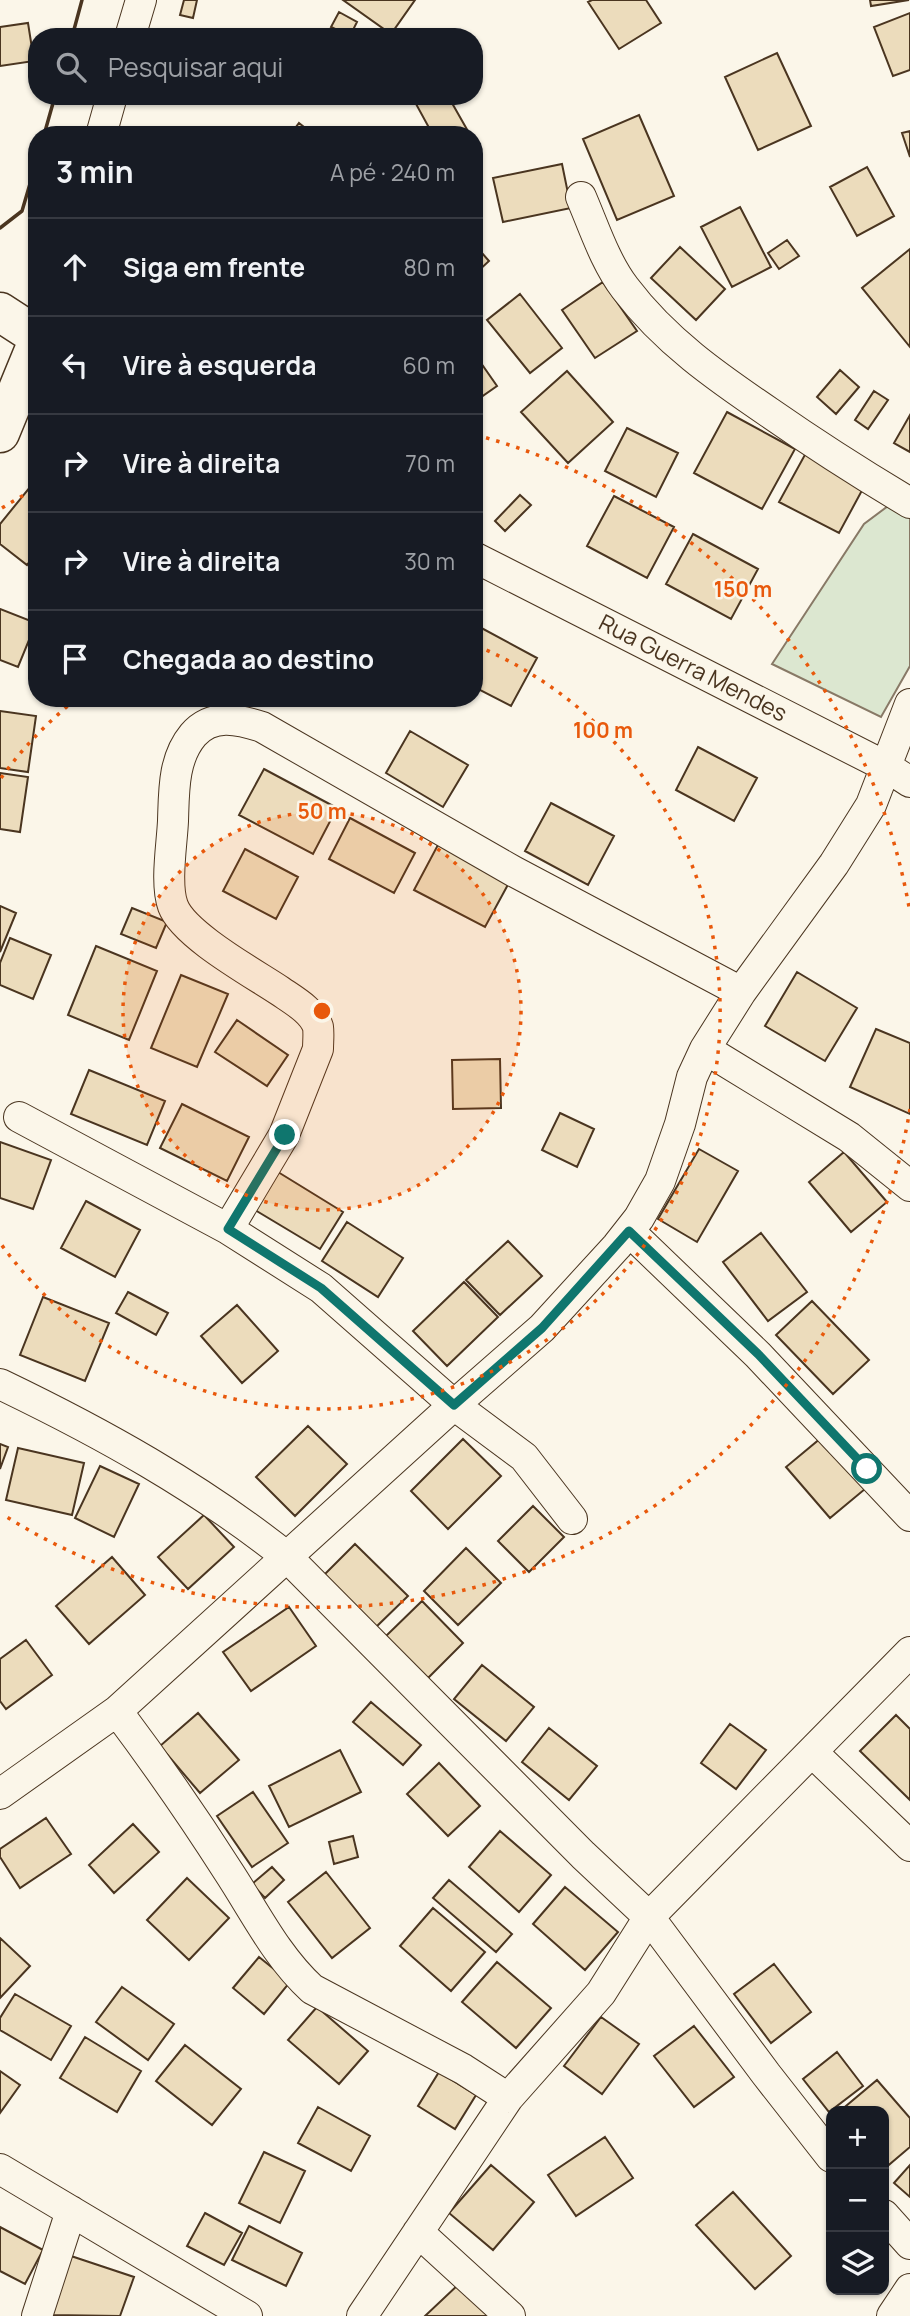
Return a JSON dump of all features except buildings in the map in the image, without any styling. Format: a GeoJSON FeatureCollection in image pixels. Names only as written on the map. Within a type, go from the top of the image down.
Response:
{"type":"FeatureCollection","features":[{"type":"Feature","properties":{"kind":"main road"},"geometry":{"type":"LineString","coordinates":[[0,312],[28,329]]}},
{"type":"Feature","properties":{"kind":"main road"},"geometry":{"type":"LineString","coordinates":[[0,432],[28,365]]}},
{"type":"Feature","properties":{"kind":"street"},"geometry":{"type":"LineString","coordinates":[[133,28],[141,0]]}},
{"type":"Feature","properties":{"kind":"street"},"geometry":{"type":"LineString","coordinates":[[104,126],[109,105]]}},
{"type":"Feature","properties":{"kind":"street"},"geometry":{"type":"LineString","coordinates":[[581,197],[612,268],[625,289],[674,342],[707,370],[847,466],[910,503]]}},
{"type":"Feature","properties":{"kind":"street","name":"Rua Guerra Mendes"},"geometry":{"type":"LineString","coordinates":[[483,562],[898,774]]}},
{"type":"Feature","properties":{"kind":"street"},"geometry":{"type":"LineString","coordinates":[[0,1794],[117,1711],[542,1328],[629,1231],[660,1181],[680,1124],[692,1077],[705,1049],[741,992],[834,864],[871,805],[898,774],[910,704]]}},
{"type":"Feature","properties":{"kind":"street"},"geometry":{"type":"LineString","coordinates":[[228,1229],[285,1135],[318,1049],[318,1036],[317,1026],[298,1003],[206,942],[183,921],[172,904],[175,774],[186,743],[209,722],[227,719],[262,727],[513,871],[741,992]]}},
{"type":"Feature","properties":{"kind":"street"},"geometry":{"type":"LineString","coordinates":[[705,1049],[849,1137],[910,1186]]}},
{"type":"Feature","properties":{"kind":"street"},"geometry":{"type":"LineString","coordinates":[[19,1118],[228,1229],[321,1288],[454,1405],[524,1457],[572,1519]]}},
{"type":"Feature","properties":{"kind":"street"},"geometry":{"type":"LineString","coordinates":[[629,1231],[758,1354],[910,1516]]}},
{"type":"Feature","properties":{"kind":"street"},"geometry":{"type":"LineString","coordinates":[[0,1384],[77,1421],[168,1473],[248,1526],[287,1557],[500,1772],[649,1917],[826,2151]]}},
{"type":"Feature","properties":{"kind":"street"},"geometry":{"type":"LineString","coordinates":[[362,2316],[508,2098],[601,1993],[649,1917],[910,1652]]}},
{"type":"Feature","properties":{"kind":"street"},"geometry":{"type":"LineString","coordinates":[[117,1711],[167,1778],[284,1961],[298,1976],[312,1989],[463,2069],[508,2098]]}},
{"type":"Feature","properties":{"kind":"street"},"geometry":{"type":"LineString","coordinates":[[812,1752],[910,1846]]}},
{"type":"Feature","properties":{"kind":"street"},"geometry":{"type":"LineString","coordinates":[[0,2169],[247,2316]]}},
{"type":"Feature","properties":{"kind":"street"},"geometry":{"type":"LineString","coordinates":[[37,2316],[71,2211]]}},
{"type":"Feature","properties":{"kind":"street"},"geometry":{"type":"LineString","coordinates":[[889,2221],[910,2244]]}},
{"type":"Feature","properties":{"kind":"street"},"geometry":{"type":"LineString","coordinates":[[418,2232],[510,2316]]}},
{"type":"Feature","properties":{"kind":"street"},"geometry":{"type":"LineString","coordinates":[[892,2316],[910,2289]]}},
{"type":"Feature","properties":{"kind":"green space"},"geometry":{"type":"Polygon","coordinates":[[[908,491],[910,666],[881,717],[772,664],[864,524],[908,491]]]}},
{"type":"Feature","properties":{"kind":"wall"},"geometry":{"type":"LineString","coordinates":[[74,28],[82,0]]}},
{"type":"Feature","properties":{"kind":"wall"},"geometry":{"type":"LineString","coordinates":[[47,126],[52,105]]}},
{"type":"Feature","properties":{"kind":"wall"},"geometry":{"type":"LineString","coordinates":[[0,228],[22,211],[28,191]]}},
{"type":"Feature","properties":{"kind":"route"},"geometry":{"type":"LineString","coordinates":[[285,1135],[228,1229],[321,1288],[454,1405],[542,1328],[629,1231],[758,1354],[867,1469]]}}]}
